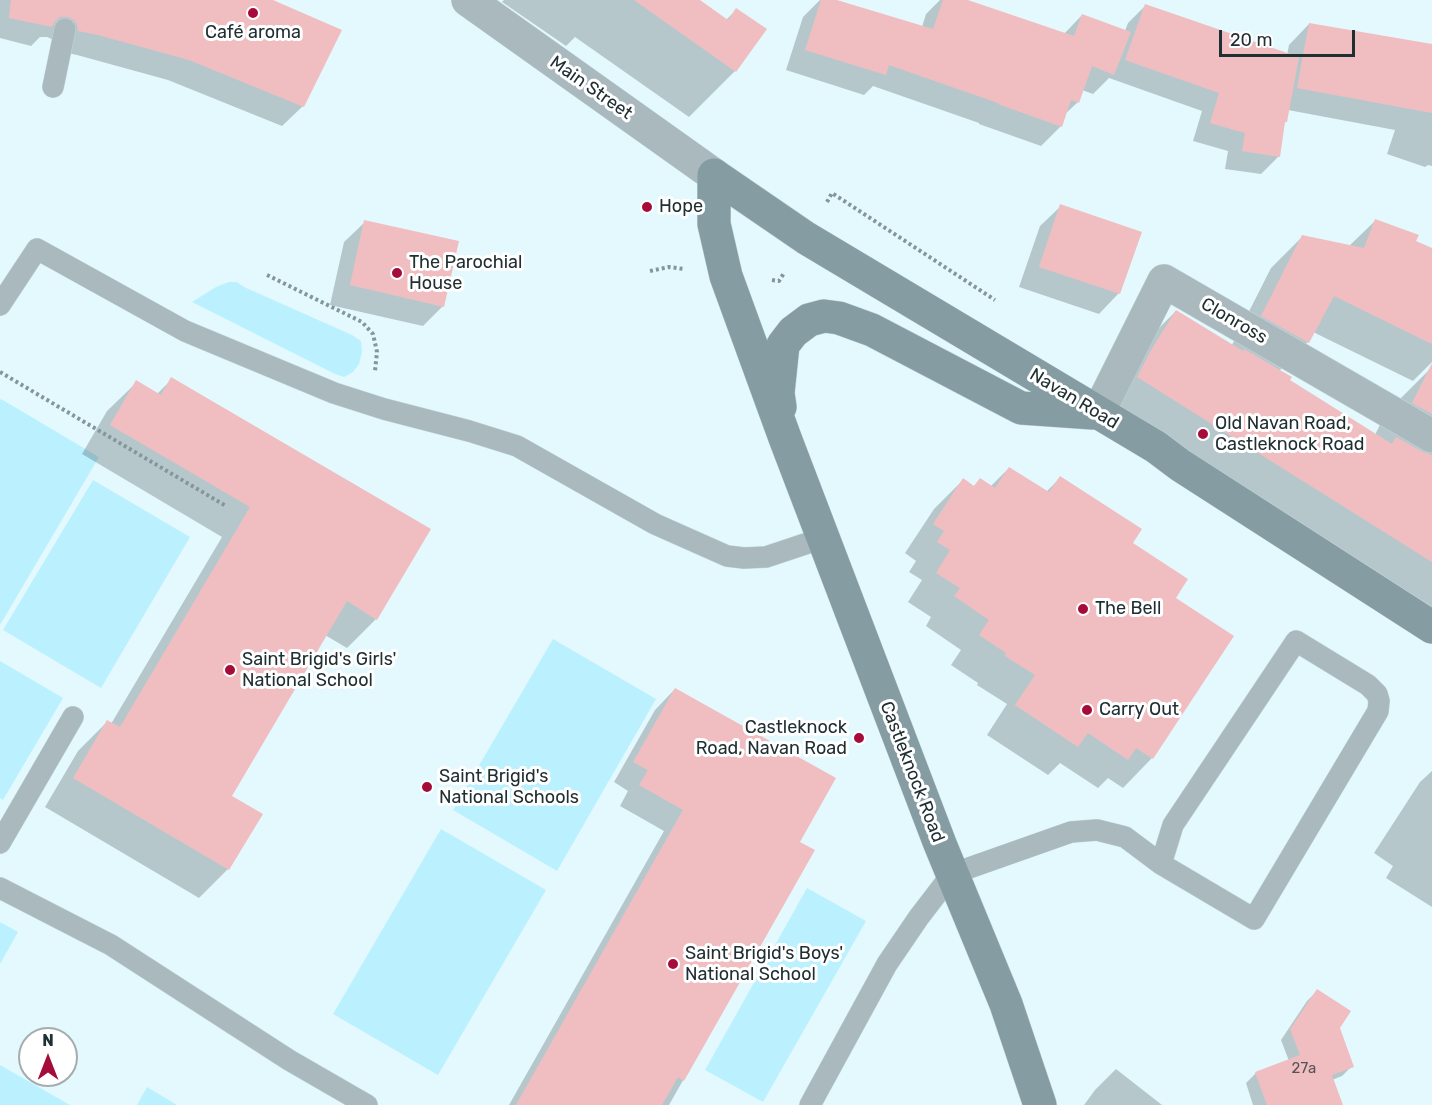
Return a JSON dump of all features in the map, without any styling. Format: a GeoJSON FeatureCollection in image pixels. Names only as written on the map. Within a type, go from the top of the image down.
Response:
{"type":"FeatureCollection","features":[{"type":"Feature","properties":{"kind":"main road","name":"Navan Road"},"geometry":{"type":"LineString","coordinates":[[714,175],[806,238],[1156,447],[1432,627]]}},
{"type":"Feature","properties":{"kind":"main road","name":"Castleknock Road"},"geometry":{"type":"LineString","coordinates":[[714,175],[714,224],[726,276],[784,438],[952,874],[1006,1004],[1040,1105]]}},
{"type":"Feature","properties":{"kind":"main road","name":"Castleknock Road"},"geometry":{"type":"LineString","coordinates":[[784,438],[778,393],[783,345],[793,332],[809,320],[824,316],[839,318],[872,330],[1021,408],[1098,413]]}},
{"type":"Feature","properties":{"kind":"street","name":"Main Street"},"geometry":{"type":"LineString","coordinates":[[468,0],[714,175]]}},
{"type":"Feature","properties":{"kind":"street","name":"Clonross"},"geometry":{"type":"LineString","coordinates":[[1098,413],[1164,280],[1432,436]]}},
{"type":"Feature","properties":{"kind":"lane"},"geometry":{"type":"LineString","coordinates":[[53,87],[65,29]]}},
{"type":"Feature","properties":{"kind":"lane"},"geometry":{"type":"LineString","coordinates":[[0,305],[37,249],[185,331],[334,393],[517,446],[655,525],[727,556],[766,557],[823,538]]}},
{"type":"Feature","properties":{"kind":"lane"},"geometry":{"type":"LineString","coordinates":[[810,1105],[887,964],[918,917],[952,874],[1071,832],[1097,830],[1125,837],[1161,864],[1254,919],[1378,711],[1377,694],[1368,685],[1296,641],[1173,825],[1161,864]]}},
{"type":"Feature","properties":{"kind":"lane"},"geometry":{"type":"LineString","coordinates":[[0,843],[74,717]]}},
{"type":"Feature","properties":{"kind":"lane"},"geometry":{"type":"LineString","coordinates":[[0,888],[111,945],[280,1054],[367,1105]]}},
{"type":"Feature","properties":{"kind":"path"},"geometry":{"type":"LineString","coordinates":[[267,275],[362,322],[373,334],[377,352],[372,405]]}},
{"type":"Feature","properties":{"kind":"path"},"geometry":{"type":"LineString","coordinates":[[0,372],[226,506]]}},
{"type":"Feature","properties":{"kind":"shaded area"},"geometry":{"type":"Polygon","coordinates":[[[229,282],[237,282],[352,335],[361,341],[362,352],[359,364],[353,372],[344,377],[335,374],[192,302],[229,282]]]}},
{"type":"Feature","properties":{"kind":"shaded area"},"geometry":{"type":"Polygon","coordinates":[[[0,400],[99,457],[0,625],[0,400]]]}},
{"type":"Feature","properties":{"kind":"shaded area"},"geometry":{"type":"Polygon","coordinates":[[[93,480],[190,537],[101,688],[3,630],[93,480]]]}},
{"type":"Feature","properties":{"kind":"shaded area"},"geometry":{"type":"Polygon","coordinates":[[[553,639],[656,699],[557,871],[453,810],[553,639]]]}},
{"type":"Feature","properties":{"kind":"shaded area"},"geometry":{"type":"Polygon","coordinates":[[[0,661],[63,698],[3,800],[0,798],[0,661]]]}},
{"type":"Feature","properties":{"kind":"shaded area"},"geometry":{"type":"Polygon","coordinates":[[[441,829],[546,890],[438,1075],[333,1014],[441,829]]]}},
{"type":"Feature","properties":{"kind":"shaded area"},"geometry":{"type":"Polygon","coordinates":[[[807,888],[866,921],[763,1102],[705,1070],[807,888]]]}},
{"type":"Feature","properties":{"kind":"shaded area"},"geometry":{"type":"Polygon","coordinates":[[[0,922],[18,932],[0,964],[0,922]]]}},
{"type":"Feature","properties":{"kind":"shaded area"},"geometry":{"type":"Polygon","coordinates":[[[0,1065],[18,1075],[18,1087],[38,1087],[70,1105],[0,1105],[0,1065]]]}},
{"type":"Feature","properties":{"kind":"shaded area"},"geometry":{"type":"Polygon","coordinates":[[[147,1087],[177,1105],[137,1105],[147,1087]]]}},
{"type":"Feature","properties":{"kind":"building"},"geometry":{"type":"Polygon","coordinates":[[[11,0],[273,0],[342,30],[304,107],[189,60],[78,31],[77,24],[68,17],[60,17],[52,27],[9,18],[11,0]]]}},
{"type":"Feature","properties":{"kind":"building"},"geometry":{"type":"Polygon","coordinates":[[[634,0],[700,0],[728,20],[736,8],[767,29],[736,72],[634,0]]]}},
{"type":"Feature","properties":{"kind":"building"},"geometry":{"type":"Polygon","coordinates":[[[821,0],[837,0],[933,29],[943,0],[968,0],[1074,36],[1082,14],[1131,32],[1114,75],[1092,66],[1079,103],[1071,100],[1062,127],[889,65],[886,75],[805,50],[821,0]]]}},
{"type":"Feature","properties":{"kind":"building"},"geometry":{"type":"Polygon","coordinates":[[[1145,4],[1299,57],[1280,157],[1242,151],[1245,133],[1210,123],[1219,93],[1125,60],[1145,4]]]}},
{"type":"Feature","properties":{"kind":"building"},"geometry":{"type":"Polygon","coordinates":[[[1309,23],[1432,44],[1432,113],[1297,88],[1309,23]]]}},
{"type":"Feature","properties":{"kind":"building"},"geometry":{"type":"Polygon","coordinates":[[[1060,204],[1142,232],[1120,294],[1039,267],[1060,204]]]}},
{"type":"Feature","properties":{"kind":"building"},"geometry":{"type":"Polygon","coordinates":[[[1375,219],[1419,235],[1416,241],[1432,248],[1432,344],[1334,296],[1309,343],[1261,316],[1302,235],[1364,248],[1375,219]]]}},
{"type":"Feature","properties":{"kind":"building","name":"The Parochial House"},"geometry":{"type":"Polygon","coordinates":[[[364,220],[459,241],[444,307],[350,285],[364,220]]]}},
{"type":"Feature","properties":{"kind":"building"},"geometry":{"type":"Polygon","coordinates":[[[1176,310],[1243,351],[1244,349],[1292,377],[1290,380],[1392,444],[1396,437],[1432,455],[1432,562],[1137,377],[1176,310]]]}},
{"type":"Feature","properties":{"kind":"building"},"geometry":{"type":"Polygon","coordinates":[[[1432,363],[1432,414],[1412,403],[1432,363]]]}},
{"type":"Feature","properties":{"kind":"building","name":"Saint Brigid's Girls' National School"},"geometry":{"type":"Polygon","coordinates":[[[171,377],[431,529],[377,620],[347,601],[232,796],[263,814],[229,870],[73,778],[107,720],[120,727],[250,507],[110,425],[136,380],[161,395],[171,377]]]}},
{"type":"Feature","properties":{"kind":"building","name":"The Bell"},"geometry":{"type":"Polygon","coordinates":[[[1009,467],[1049,492],[1060,476],[1142,529],[1133,543],[1188,579],[1176,598],[1234,636],[1153,759],[1136,748],[1128,760],[1088,733],[1078,747],[1015,705],[1035,675],[1005,656],[1006,653],[979,635],[989,620],[954,596],[960,588],[936,573],[950,550],[937,542],[944,531],[933,524],[963,478],[974,486],[980,478],[995,488],[1009,467]]]}},
{"type":"Feature","properties":{"kind":"building","name":"Saint Brigid's Boys' National School"},"geometry":{"type":"Polygon","coordinates":[[[675,688],[836,778],[800,842],[815,850],[684,1081],[678,1077],[662,1105],[516,1105],[683,810],[639,785],[648,770],[633,762],[675,688]]]}},
{"type":"Feature","properties":{"kind":"building"},"geometry":{"type":"Polygon","coordinates":[[[1317,989],[1351,1011],[1340,1028],[1354,1067],[1332,1075],[1343,1105],[1267,1105],[1255,1072],[1300,1055],[1290,1029],[1317,989]]]}},
{"type":"Feature","properties":{"kind":"place","name":"Café aroma"},"geometry":{"type":"Point","coordinates":[253,13]}},
{"type":"Feature","properties":{"kind":"place","name":"Hope"},"geometry":{"type":"Point","coordinates":[647,207]}},
{"type":"Feature","properties":{"kind":"place","name":"The Parochial House"},"geometry":{"type":"Point","coordinates":[397,273]}},
{"type":"Feature","properties":{"kind":"place","name":"Old Navan Road, Castleknock Road"},"geometry":{"type":"Point","coordinates":[1203,434]}},
{"type":"Feature","properties":{"kind":"place","name":"The Bell"},"geometry":{"type":"Point","coordinates":[1083,609]}},
{"type":"Feature","properties":{"kind":"place","name":"Saint Brigid's Girls' National School"},"geometry":{"type":"Point","coordinates":[230,670]}},
{"type":"Feature","properties":{"kind":"place","name":"Carry Out"},"geometry":{"type":"Point","coordinates":[1087,710]}},
{"type":"Feature","properties":{"kind":"place","name":"Castleknock Road, Navan Road"},"geometry":{"type":"Point","coordinates":[859,738]}},
{"type":"Feature","properties":{"kind":"place","name":"Saint Brigid's National Schools"},"geometry":{"type":"Point","coordinates":[427,787]}},
{"type":"Feature","properties":{"kind":"place","name":"Saint Brigid's Boys' National School"},"geometry":{"type":"Point","coordinates":[673,964]}}]}
